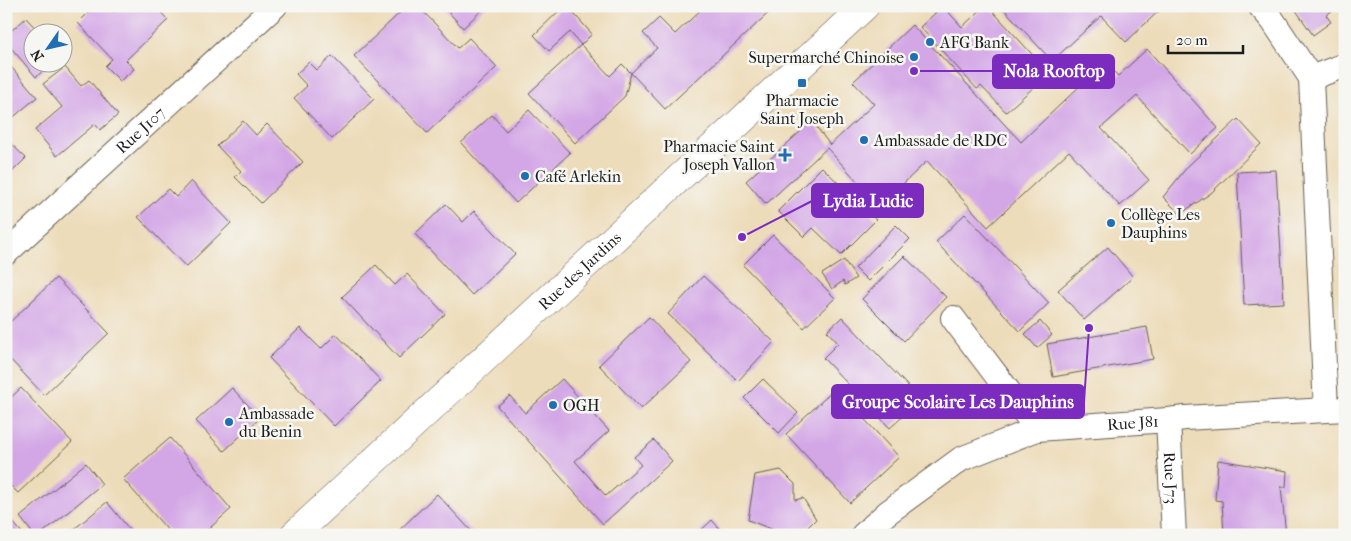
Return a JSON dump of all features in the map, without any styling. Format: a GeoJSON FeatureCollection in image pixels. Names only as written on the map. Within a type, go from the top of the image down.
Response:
{"type":"FeatureCollection","features":[{"type":"Feature","properties":{"kind":"main road","name":"Rue des Jardins"},"geometry":{"type":"LineString","coordinates":[[294,535],[865,6]]}},
{"type":"Feature","properties":{"kind":"street","name":"Rue J107"},"geometry":{"type":"LineString","coordinates":[[6,253],[275,6]]}},
{"type":"Feature","properties":{"kind":"street"},"geometry":{"type":"LineString","coordinates":[[1260,6],[1273,21],[1311,78],[1335,409]]}},
{"type":"Feature","properties":{"kind":"street"},"geometry":{"type":"LineString","coordinates":[[1311,78],[1345,65]]}},
{"type":"Feature","properties":{"kind":"street"},"geometry":{"type":"LineString","coordinates":[[953,318],[1037,429]]}},
{"type":"Feature","properties":{"kind":"street","name":"Rue J81"},"geometry":{"type":"LineString","coordinates":[[863,535],[887,513],[961,459],[1037,429],[1335,409]]}},
{"type":"Feature","properties":{"kind":"street","name":"Rue J73"},"geometry":{"type":"LineString","coordinates":[[1168,420],[1174,535]]}},
{"type":"Feature","properties":{"kind":"building"},"geometry":{"type":"Polygon","coordinates":[[[95,6],[107,6],[113,12],[119,6],[155,6],[168,20],[126,60],[134,69],[120,81],[105,66],[112,59],[78,23],[95,6]]]}},
{"type":"Feature","properties":{"kind":"building"},"geometry":{"type":"Polygon","coordinates":[[[407,6],[418,6],[458,48],[469,38],[497,67],[427,133],[354,56],[407,6]]]}},
{"type":"Feature","properties":{"kind":"building"},"geometry":{"type":"Polygon","coordinates":[[[443,6],[486,6],[463,28],[443,6]]]}},
{"type":"Feature","properties":{"kind":"building"},"geometry":{"type":"Polygon","coordinates":[[[564,6],[567,6],[592,34],[581,45],[570,32],[549,51],[534,35],[564,6]]]}},
{"type":"Feature","properties":{"kind":"building"},"geometry":{"type":"Polygon","coordinates":[[[705,6],[776,6],[665,109],[631,73],[657,48],[643,33],[659,18],[675,34],[705,6]]]}},
{"type":"Feature","properties":{"kind":"building"},"geometry":{"type":"Polygon","coordinates":[[[943,6],[962,27],[985,6],[988,6],[1041,64],[1027,77],[1035,86],[1006,112],[981,86],[977,89],[920,27],[943,6]]]}},
{"type":"Feature","properties":{"kind":"building"},"geometry":{"type":"Polygon","coordinates":[[[1001,6],[1164,6],[1126,42],[1101,16],[1052,61],[1001,6]]]}},
{"type":"Feature","properties":{"kind":"building"},"geometry":{"type":"Polygon","coordinates":[[[1293,6],[1339,6],[1326,15],[1331,22],[1313,35],[1293,6]]]}},
{"type":"Feature","properties":{"kind":"building"},"geometry":{"type":"Polygon","coordinates":[[[26,18],[30,22],[22,22],[22,61],[6,42],[6,35],[26,18]]]}},
{"type":"Feature","properties":{"kind":"building"},"geometry":{"type":"Polygon","coordinates":[[[912,25],[1021,142],[1105,62],[1118,76],[1147,49],[1218,128],[1190,154],[1137,96],[1101,128],[1149,180],[1120,206],[1069,151],[988,227],[927,161],[880,206],[827,148],[766,204],[746,181],[812,121],[830,145],[874,104],[853,82],[912,25]]]}},
{"type":"Feature","properties":{"kind":"building"},"geometry":{"type":"Polygon","coordinates":[[[581,45],[610,76],[622,64],[631,73],[625,96],[575,143],[529,93],[581,45]]]}},
{"type":"Feature","properties":{"kind":"building"},"geometry":{"type":"Polygon","coordinates":[[[332,56],[374,99],[332,139],[294,98],[307,86],[296,74],[309,62],[317,70],[332,56]]]}},
{"type":"Feature","properties":{"kind":"building"},"geometry":{"type":"Polygon","coordinates":[[[6,61],[37,97],[9,121],[6,118],[6,61]]]}},
{"type":"Feature","properties":{"kind":"building"},"geometry":{"type":"Polygon","coordinates":[[[32,72],[42,72],[36,77],[32,72]]]}},
{"type":"Feature","properties":{"kind":"building"},"geometry":{"type":"Polygon","coordinates":[[[59,72],[69,72],[81,86],[89,80],[118,115],[100,130],[95,124],[57,156],[35,130],[62,107],[43,84],[59,72]]]}},
{"type":"Feature","properties":{"kind":"building"},"geometry":{"type":"Polygon","coordinates":[[[529,110],[570,153],[516,203],[461,143],[492,115],[506,131],[529,110]]]}},
{"type":"Feature","properties":{"kind":"building"},"geometry":{"type":"Polygon","coordinates":[[[1238,119],[1261,144],[1211,193],[1180,214],[1163,197],[1188,166],[1238,119]]]}},
{"type":"Feature","properties":{"kind":"building"},"geometry":{"type":"Polygon","coordinates":[[[243,121],[256,135],[267,124],[303,162],[261,203],[235,177],[241,171],[217,146],[243,121]]]}},
{"type":"Feature","properties":{"kind":"building"},"geometry":{"type":"Polygon","coordinates":[[[6,139],[26,158],[6,178],[6,139]]]}},
{"type":"Feature","properties":{"kind":"building"},"geometry":{"type":"Polygon","coordinates":[[[822,167],[876,220],[841,255],[813,228],[804,237],[778,211],[822,167]]]}},
{"type":"Feature","properties":{"kind":"building"},"geometry":{"type":"Polygon","coordinates":[[[1276,170],[1284,303],[1244,305],[1237,172],[1276,170]]]}},
{"type":"Feature","properties":{"kind":"building"},"geometry":{"type":"Polygon","coordinates":[[[191,181],[231,223],[186,267],[138,217],[168,189],[176,197],[191,181]]]}},
{"type":"Feature","properties":{"kind":"building"},"geometry":{"type":"Polygon","coordinates":[[[446,204],[463,222],[474,211],[515,254],[472,295],[415,234],[446,204]]]}},
{"type":"Feature","properties":{"kind":"building"},"geometry":{"type":"Polygon","coordinates":[[[965,214],[1049,303],[1020,331],[936,242],[965,214]]]}},
{"type":"Feature","properties":{"kind":"building"},"geometry":{"type":"Polygon","coordinates":[[[896,225],[910,239],[868,281],[855,268],[896,225]]]}},
{"type":"Feature","properties":{"kind":"building"},"geometry":{"type":"Polygon","coordinates":[[[773,235],[835,298],[804,328],[743,265],[773,235]]]}},
{"type":"Feature","properties":{"kind":"building"},"geometry":{"type":"Polygon","coordinates":[[[1108,247],[1133,277],[1084,320],[1058,290],[1108,247]]]}},
{"type":"Feature","properties":{"kind":"building"},"geometry":{"type":"Polygon","coordinates":[[[904,256],[946,297],[904,341],[862,299],[904,256]]]}},
{"type":"Feature","properties":{"kind":"building"},"geometry":{"type":"Polygon","coordinates":[[[844,260],[856,278],[845,285],[843,281],[832,289],[822,274],[844,260]]]}},
{"type":"Feature","properties":{"kind":"building"},"geometry":{"type":"Polygon","coordinates":[[[376,265],[395,285],[407,274],[445,314],[399,358],[342,297],[376,265]]]}},
{"type":"Feature","properties":{"kind":"building"},"geometry":{"type":"Polygon","coordinates":[[[703,276],[774,342],[738,381],[668,314],[703,276]]]}},
{"type":"Feature","properties":{"kind":"building"},"geometry":{"type":"Polygon","coordinates":[[[56,278],[109,333],[44,395],[6,355],[6,326],[56,278]]]}},
{"type":"Feature","properties":{"kind":"building"},"geometry":{"type":"Polygon","coordinates":[[[649,317],[691,362],[641,409],[599,365],[649,317]]]}},
{"type":"Feature","properties":{"kind":"building"},"geometry":{"type":"Polygon","coordinates":[[[842,317],[921,400],[890,428],[823,358],[838,343],[827,331],[842,317]]]}},
{"type":"Feature","properties":{"kind":"building"},"geometry":{"type":"Polygon","coordinates":[[[1040,321],[1052,335],[1037,348],[1025,334],[1040,321]]]}},
{"type":"Feature","properties":{"kind":"building"},"geometry":{"type":"Polygon","coordinates":[[[1147,327],[1153,359],[1053,377],[1047,344],[1147,327]]]}},
{"type":"Feature","properties":{"kind":"building"},"geometry":{"type":"Polygon","coordinates":[[[300,328],[321,349],[336,334],[381,381],[334,426],[269,358],[300,328]]]}},
{"type":"Feature","properties":{"kind":"building"},"geometry":{"type":"Polygon","coordinates":[[[562,379],[609,431],[575,461],[606,496],[641,465],[634,457],[654,440],[672,461],[603,524],[497,406],[510,396],[525,413],[562,379]]]}},
{"type":"Feature","properties":{"kind":"building"},"geometry":{"type":"Polygon","coordinates":[[[763,379],[798,413],[779,433],[744,398],[763,379]]]}},
{"type":"Feature","properties":{"kind":"building"},"geometry":{"type":"Polygon","coordinates":[[[21,388],[72,442],[18,493],[6,481],[6,402],[21,388]]]}},
{"type":"Feature","properties":{"kind":"building"},"geometry":{"type":"Polygon","coordinates":[[[232,388],[260,418],[224,451],[196,421],[232,388]]]}},
{"type":"Feature","properties":{"kind":"building"},"geometry":{"type":"Polygon","coordinates":[[[836,388],[899,457],[850,503],[786,434],[836,388]]]}},
{"type":"Feature","properties":{"kind":"building"},"geometry":{"type":"Polygon","coordinates":[[[170,438],[231,509],[202,535],[172,535],[123,479],[170,438]]]}},
{"type":"Feature","properties":{"kind":"building"},"geometry":{"type":"Polygon","coordinates":[[[1218,460],[1287,471],[1286,487],[1281,487],[1286,535],[1224,535],[1222,501],[1215,500],[1218,460]]]}},
{"type":"Feature","properties":{"kind":"building"},"geometry":{"type":"Polygon","coordinates":[[[86,463],[102,484],[40,535],[34,535],[20,517],[86,463]]]}},
{"type":"Feature","properties":{"kind":"building"},"geometry":{"type":"Polygon","coordinates":[[[781,470],[795,484],[795,500],[803,498],[816,519],[800,535],[779,535],[779,532],[748,520],[755,475],[781,470]]]}},
{"type":"Feature","properties":{"kind":"building"},"geometry":{"type":"Polygon","coordinates":[[[437,494],[475,535],[394,535],[437,494]]]}},
{"type":"Feature","properties":{"kind":"building"},"geometry":{"type":"Polygon","coordinates":[[[107,502],[134,535],[67,535],[107,502]]]}},
{"type":"Feature","properties":{"kind":"building"},"geometry":{"type":"Polygon","coordinates":[[[6,514],[24,535],[6,535],[6,514]]]}},
{"type":"Feature","properties":{"kind":"building"},"geometry":{"type":"Polygon","coordinates":[[[712,520],[725,535],[696,535],[712,520]]]}},
{"type":"Feature","properties":{"kind":"place","name":"AFG Bank"},"geometry":{"type":"Point","coordinates":[930,42]}},
{"type":"Feature","properties":{"kind":"place","name":"Supermarché Chinoise"},"geometry":{"type":"Point","coordinates":[914,57]}},
{"type":"Feature","properties":{"kind":"place","name":"Nola Rooftop"},"geometry":{"type":"Point","coordinates":[914,71]}},
{"type":"Feature","properties":{"kind":"place","name":"Pharmacie Saint Joseph"},"geometry":{"type":"Point","coordinates":[802,83]}},
{"type":"Feature","properties":{"kind":"place","name":"Ambassade de RDC"},"geometry":{"type":"Point","coordinates":[864,140]}},
{"type":"Feature","properties":{"kind":"place","name":"Pharmacie Saint Joseph Vallon"},"geometry":{"type":"Point","coordinates":[785,155]}},
{"type":"Feature","properties":{"kind":"place","name":"Café Arlekin"},"geometry":{"type":"Point","coordinates":[525,176]}},
{"type":"Feature","properties":{"kind":"place","name":"Collège Les Dauphins"},"geometry":{"type":"Point","coordinates":[1111,223]}},
{"type":"Feature","properties":{"kind":"place","name":"Lydia Ludic"},"geometry":{"type":"Point","coordinates":[742,237]}},
{"type":"Feature","properties":{"kind":"place","name":"Groupe Scolaire Les Dauphins"},"geometry":{"type":"Point","coordinates":[1089,328]}},
{"type":"Feature","properties":{"kind":"place","name":"OGH"},"geometry":{"type":"Point","coordinates":[553,405]}},
{"type":"Feature","properties":{"kind":"place","name":"Ambassade du Benin"},"geometry":{"type":"Point","coordinates":[229,422]}}]}
